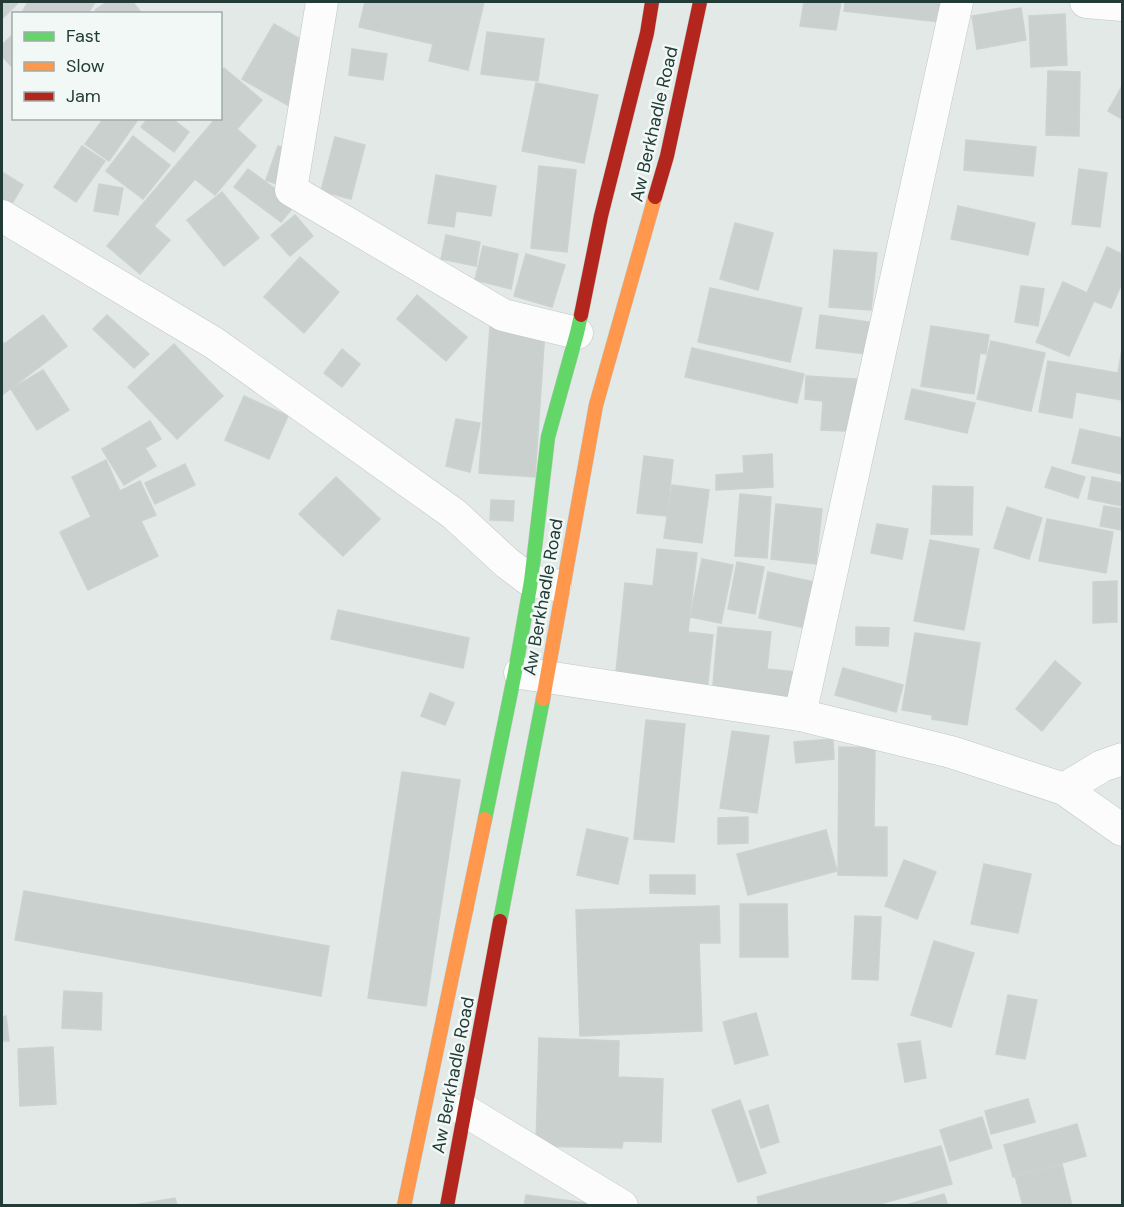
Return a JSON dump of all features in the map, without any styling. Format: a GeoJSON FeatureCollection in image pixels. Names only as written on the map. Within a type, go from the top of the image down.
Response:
{"type":"FeatureCollection","features":[{"type":"Feature","properties":{"kind":"main road","name":"Aw Berkhadle Road"},"geometry":{"type":"LineString","coordinates":[[404,1206],[515,672],[531,581],[548,437],[577,333],[601,216],[647,33],[652,2]]}},
{"type":"Feature","properties":{"kind":"main road","name":"Aw Berkhadle Road"},"geometry":{"type":"LineString","coordinates":[[447,1206],[564,587],[596,405],[667,156],[700,2]]}},
{"type":"Feature","properties":{"kind":"street"},"geometry":{"type":"LineString","coordinates":[[322,2],[291,190],[503,315],[577,333]]}},
{"type":"Feature","properties":{"kind":"street"},"geometry":{"type":"LineString","coordinates":[[800,715],[957,2]]}},
{"type":"Feature","properties":{"kind":"street"},"geometry":{"type":"LineString","coordinates":[[1086,2],[1122,5]]}},
{"type":"Feature","properties":{"kind":"street"},"geometry":{"type":"LineString","coordinates":[[2,216],[214,343],[454,514],[507,563],[531,581],[564,587]]}},
{"type":"Feature","properties":{"kind":"street"},"geometry":{"type":"LineString","coordinates":[[515,672],[800,715],[951,752],[1064,789],[1122,830]]}},
{"type":"Feature","properties":{"kind":"street"},"geometry":{"type":"LineString","coordinates":[[1064,789],[1102,766],[1122,759]]}},
{"type":"Feature","properties":{"kind":"street"},"geometry":{"type":"LineString","coordinates":[[464,1110],[622,1206]]}},
{"type":"Feature","properties":{"kind":"building"},"geometry":{"type":"Polygon","coordinates":[[[2,2],[19,2],[3,18],[2,2]]]}},
{"type":"Feature","properties":{"kind":"building"},"geometry":{"type":"Polygon","coordinates":[[[28,2],[95,2],[89,12],[22,12],[28,2]]]}},
{"type":"Feature","properties":{"kind":"building"},"geometry":{"type":"Polygon","coordinates":[[[107,2],[133,2],[140,12],[96,12],[95,10],[107,2]]]}},
{"type":"Feature","properties":{"kind":"building"},"geometry":{"type":"Polygon","coordinates":[[[365,2],[484,2],[468,70],[429,61],[433,44],[359,27],[365,2]]]}},
{"type":"Feature","properties":{"kind":"building"},"geometry":{"type":"Polygon","coordinates":[[[804,2],[841,2],[836,30],[800,26],[804,2]]]}},
{"type":"Feature","properties":{"kind":"building"},"geometry":{"type":"Polygon","coordinates":[[[845,2],[950,2],[948,23],[844,11],[845,2]]]}},
{"type":"Feature","properties":{"kind":"building"},"geometry":{"type":"Polygon","coordinates":[[[1021,8],[1026,40],[977,49],[972,16],[1021,8]]]}},
{"type":"Feature","properties":{"kind":"building"},"geometry":{"type":"Polygon","coordinates":[[[1065,14],[1067,65],[1031,67],[1029,16],[1065,14]]]}},
{"type":"Feature","properties":{"kind":"building"},"geometry":{"type":"Polygon","coordinates":[[[274,24],[321,51],[289,106],[242,79],[274,24]]]}},
{"type":"Feature","properties":{"kind":"building"},"geometry":{"type":"Polygon","coordinates":[[[487,32],[544,39],[538,81],[481,74],[487,32]]]}},
{"type":"Feature","properties":{"kind":"building"},"geometry":{"type":"Polygon","coordinates":[[[12,35],[12,67],[2,56],[2,45],[12,35]]]}},
{"type":"Feature","properties":{"kind":"building"},"geometry":{"type":"Polygon","coordinates":[[[352,49],[387,54],[383,80],[349,75],[352,49]]]}},
{"type":"Feature","properties":{"kind":"building"},"geometry":{"type":"Polygon","coordinates":[[[224,68],[262,100],[237,129],[256,146],[215,195],[195,179],[154,226],[170,240],[140,274],[107,246],[214,120],[222,120],[222,70],[224,68]]]}},
{"type":"Feature","properties":{"kind":"building"},"geometry":{"type":"Polygon","coordinates":[[[1048,71],[1080,72],[1079,136],[1046,135],[1048,71]]]}},
{"type":"Feature","properties":{"kind":"building"},"geometry":{"type":"Polygon","coordinates":[[[536,83],[598,95],[584,163],[522,151],[536,83]]]}},
{"type":"Feature","properties":{"kind":"building"},"geometry":{"type":"Polygon","coordinates":[[[1122,86],[1122,119],[1108,111],[1122,86]]]}},
{"type":"Feature","properties":{"kind":"building"},"geometry":{"type":"Polygon","coordinates":[[[103,120],[138,120],[109,161],[85,144],[103,120]]]}},
{"type":"Feature","properties":{"kind":"building"},"geometry":{"type":"Polygon","coordinates":[[[146,120],[174,120],[189,132],[174,152],[141,127],[146,120]]]}},
{"type":"Feature","properties":{"kind":"building"},"geometry":{"type":"Polygon","coordinates":[[[133,136],[170,165],[143,199],[106,171],[133,136]]]}},
{"type":"Feature","properties":{"kind":"building"},"geometry":{"type":"Polygon","coordinates":[[[335,137],[365,145],[351,199],[321,191],[335,137]]]}},
{"type":"Feature","properties":{"kind":"building"},"geometry":{"type":"Polygon","coordinates":[[[966,140],[1036,147],[1033,176],[964,170],[966,140]]]}},
{"type":"Feature","properties":{"kind":"building"},"geometry":{"type":"Polygon","coordinates":[[[82,146],[105,161],[76,202],[54,187],[82,146]]]}},
{"type":"Feature","properties":{"kind":"building"},"geometry":{"type":"Polygon","coordinates":[[[278,146],[298,153],[284,187],[266,180],[278,146]]]}},
{"type":"Feature","properties":{"kind":"building"},"geometry":{"type":"Polygon","coordinates":[[[539,166],[576,170],[567,252],[531,248],[539,166]]]}},
{"type":"Feature","properties":{"kind":"building"},"geometry":{"type":"Polygon","coordinates":[[[248,169],[296,204],[281,222],[234,187],[248,169]]]}},
{"type":"Feature","properties":{"kind":"building"},"geometry":{"type":"Polygon","coordinates":[[[1079,169],[1107,173],[1100,227],[1072,224],[1079,169]]]}},
{"type":"Feature","properties":{"kind":"building"},"geometry":{"type":"Polygon","coordinates":[[[2,172],[23,185],[11,205],[2,199],[2,172]]]}},
{"type":"Feature","properties":{"kind":"building"},"geometry":{"type":"Polygon","coordinates":[[[436,175],[496,186],[491,216],[456,211],[454,227],[428,223],[436,175]]]}},
{"type":"Feature","properties":{"kind":"building"},"geometry":{"type":"Polygon","coordinates":[[[99,184],[123,188],[118,215],[94,211],[99,184]]]}},
{"type":"Feature","properties":{"kind":"building"},"geometry":{"type":"Polygon","coordinates":[[[222,192],[259,238],[224,266],[187,220],[222,192]]]}},
{"type":"Feature","properties":{"kind":"building"},"geometry":{"type":"Polygon","coordinates":[[[958,206],[1035,223],[1028,255],[951,239],[958,206]]]}},
{"type":"Feature","properties":{"kind":"building"},"geometry":{"type":"Polygon","coordinates":[[[295,215],[313,236],[290,256],[271,235],[295,215]]]}},
{"type":"Feature","properties":{"kind":"building"},"geometry":{"type":"Polygon","coordinates":[[[735,223],[773,233],[758,290],[720,279],[735,223]]]}},
{"type":"Feature","properties":{"kind":"building"},"geometry":{"type":"Polygon","coordinates":[[[446,235],[480,242],[476,266],[441,259],[446,235]]]}},
{"type":"Feature","properties":{"kind":"building"},"geometry":{"type":"Polygon","coordinates":[[[483,246],[518,254],[511,289],[475,280],[483,246]]]}},
{"type":"Feature","properties":{"kind":"building"},"geometry":{"type":"Polygon","coordinates":[[[1107,247],[1122,254],[1122,283],[1111,308],[1094,301],[1069,356],[1036,342],[1063,282],[1087,293],[1107,247]]]}},
{"type":"Feature","properties":{"kind":"building"},"geometry":{"type":"Polygon","coordinates":[[[834,250],[877,253],[871,310],[829,307],[834,250]]]}},
{"type":"Feature","properties":{"kind":"building"},"geometry":{"type":"Polygon","coordinates":[[[526,254],[565,265],[552,307],[514,296],[526,254]]]}},
{"type":"Feature","properties":{"kind":"building"},"geometry":{"type":"Polygon","coordinates":[[[300,257],[339,292],[304,333],[264,297],[300,257]]]}},
{"type":"Feature","properties":{"kind":"building"},"geometry":{"type":"Polygon","coordinates":[[[1021,286],[1044,289],[1038,326],[1015,322],[1021,286]]]}},
{"type":"Feature","properties":{"kind":"building"},"geometry":{"type":"Polygon","coordinates":[[[710,288],[802,308],[790,362],[698,342],[710,288]]]}},
{"type":"Feature","properties":{"kind":"building"},"geometry":{"type":"Polygon","coordinates":[[[417,295],[467,337],[446,361],[397,319],[417,295]]]}},
{"type":"Feature","properties":{"kind":"building"},"geometry":{"type":"Polygon","coordinates":[[[43,315],[67,346],[2,395],[2,341],[4,344],[43,315]]]}},
{"type":"Feature","properties":{"kind":"building"},"geometry":{"type":"Polygon","coordinates":[[[107,315],[149,354],[134,368],[93,329],[107,315]]]}},
{"type":"Feature","properties":{"kind":"building"},"geometry":{"type":"Polygon","coordinates":[[[820,315],[888,325],[884,356],[816,348],[820,315]]]}},
{"type":"Feature","properties":{"kind":"building"},"geometry":{"type":"Polygon","coordinates":[[[931,326],[989,335],[986,354],[980,353],[974,394],[921,386],[931,326]]]}},
{"type":"Feature","properties":{"kind":"building"},"geometry":{"type":"Polygon","coordinates":[[[490,327],[545,330],[535,477],[479,473],[490,327]]]}},
{"type":"Feature","properties":{"kind":"building"},"geometry":{"type":"Polygon","coordinates":[[[991,341],[1045,353],[1031,411],[977,399],[991,341]]]}},
{"type":"Feature","properties":{"kind":"building"},"geometry":{"type":"Polygon","coordinates":[[[174,344],[223,396],[177,439],[128,387],[174,344]]]}},
{"type":"Feature","properties":{"kind":"building"},"geometry":{"type":"Polygon","coordinates":[[[692,348],[804,374],[797,403],[685,377],[692,348]]]}},
{"type":"Feature","properties":{"kind":"building"},"geometry":{"type":"Polygon","coordinates":[[[342,349],[360,364],[342,387],[324,373],[342,349]]]}},
{"type":"Feature","properties":{"kind":"building"},"geometry":{"type":"Polygon","coordinates":[[[1122,349],[1122,400],[1076,392],[1072,418],[1039,412],[1048,361],[1118,373],[1122,349]]]}},
{"type":"Feature","properties":{"kind":"building"},"geometry":{"type":"Polygon","coordinates":[[[43,370],[69,410],[37,430],[11,389],[43,370]]]}},
{"type":"Feature","properties":{"kind":"building"},"geometry":{"type":"Polygon","coordinates":[[[806,376],[871,380],[869,432],[821,430],[823,401],[805,399],[806,376]]]}},
{"type":"Feature","properties":{"kind":"building"},"geometry":{"type":"Polygon","coordinates":[[[912,389],[975,403],[967,433],[905,419],[912,389]]]}},
{"type":"Feature","properties":{"kind":"building"},"geometry":{"type":"Polygon","coordinates":[[[244,396],[288,416],[269,459],[225,440],[244,396]]]}},
{"type":"Feature","properties":{"kind":"building"},"geometry":{"type":"Polygon","coordinates":[[[456,419],[480,423],[470,472],[446,466],[456,419]]]}},
{"type":"Feature","properties":{"kind":"building"},"geometry":{"type":"Polygon","coordinates":[[[150,421],[161,439],[145,448],[156,466],[124,485],[102,449],[150,421]]]}},
{"type":"Feature","properties":{"kind":"building"},"geometry":{"type":"Polygon","coordinates":[[[1080,429],[1122,438],[1122,474],[1072,463],[1080,429]]]}},
{"type":"Feature","properties":{"kind":"building"},"geometry":{"type":"Polygon","coordinates":[[[772,454],[773,487],[716,490],[716,475],[744,473],[743,456],[772,454]]]}},
{"type":"Feature","properties":{"kind":"building"},"geometry":{"type":"Polygon","coordinates":[[[644,456],[673,460],[667,516],[637,513],[644,456]]]}},
{"type":"Feature","properties":{"kind":"building"},"geometry":{"type":"Polygon","coordinates":[[[106,460],[120,491],[140,481],[156,515],[141,521],[158,556],[88,590],[60,532],[91,517],[72,477],[106,460]]]}},
{"type":"Feature","properties":{"kind":"building"},"geometry":{"type":"Polygon","coordinates":[[[185,464],[195,485],[155,504],[145,483],[185,464]]]}},
{"type":"Feature","properties":{"kind":"building"},"geometry":{"type":"Polygon","coordinates":[[[1052,467],[1085,477],[1078,498],[1045,487],[1052,467]]]}},
{"type":"Feature","properties":{"kind":"building"},"geometry":{"type":"Polygon","coordinates":[[[336,477],[380,519],[343,556],[299,514],[336,477]]]}},
{"type":"Feature","properties":{"kind":"building"},"geometry":{"type":"Polygon","coordinates":[[[1092,477],[1122,483],[1122,506],[1088,499],[1092,477]]]}},
{"type":"Feature","properties":{"kind":"building"},"geometry":{"type":"Polygon","coordinates":[[[672,485],[709,490],[702,543],[664,538],[672,485]]]}},
{"type":"Feature","properties":{"kind":"building"},"geometry":{"type":"Polygon","coordinates":[[[933,486],[973,487],[972,535],[931,534],[933,486]]]}},
{"type":"Feature","properties":{"kind":"building"},"geometry":{"type":"Polygon","coordinates":[[[740,494],[771,497],[767,558],[735,556],[740,494]]]}},
{"type":"Feature","properties":{"kind":"building"},"geometry":{"type":"Polygon","coordinates":[[[491,500],[514,501],[513,521],[490,520],[491,500]]]}},
{"type":"Feature","properties":{"kind":"building"},"geometry":{"type":"Polygon","coordinates":[[[776,504],[822,509],[816,564],[771,559],[776,504]]]}},
{"type":"Feature","properties":{"kind":"building"},"geometry":{"type":"Polygon","coordinates":[[[1104,506],[1122,509],[1122,530],[1100,526],[1104,506]]]}},
{"type":"Feature","properties":{"kind":"building"},"geometry":{"type":"Polygon","coordinates":[[[1007,507],[1042,518],[1029,559],[994,548],[1007,507]]]}},
{"type":"Feature","properties":{"kind":"building"},"geometry":{"type":"Polygon","coordinates":[[[1047,519],[1113,532],[1106,573],[1039,561],[1047,519]]]}},
{"type":"Feature","properties":{"kind":"building"},"geometry":{"type":"Polygon","coordinates":[[[877,524],[908,529],[902,559],[871,553],[877,524]]]}},
{"type":"Feature","properties":{"kind":"building"},"geometry":{"type":"Polygon","coordinates":[[[930,540],[979,549],[964,630],[914,621],[930,540]]]}},
{"type":"Feature","properties":{"kind":"building"},"geometry":{"type":"Polygon","coordinates":[[[657,549],[697,553],[688,632],[713,635],[707,691],[615,682],[625,583],[653,586],[657,549]]]}},
{"type":"Feature","properties":{"kind":"building"},"geometry":{"type":"Polygon","coordinates":[[[702,559],[733,565],[721,623],[690,617],[702,559]]]}},
{"type":"Feature","properties":{"kind":"building"},"geometry":{"type":"Polygon","coordinates":[[[737,562],[764,567],[755,614],[728,609],[737,562]]]}},
{"type":"Feature","properties":{"kind":"building"},"geometry":{"type":"Polygon","coordinates":[[[768,572],[824,584],[815,630],[759,618],[768,572]]]}},
{"type":"Feature","properties":{"kind":"building"},"geometry":{"type":"Polygon","coordinates":[[[1117,581],[1117,622],[1093,623],[1093,582],[1117,581]]]}},
{"type":"Feature","properties":{"kind":"building"},"geometry":{"type":"Polygon","coordinates":[[[338,610],[469,638],[463,668],[331,639],[338,610]]]}},
{"type":"Feature","properties":{"kind":"building"},"geometry":{"type":"Polygon","coordinates":[[[718,627],[771,632],[767,669],[805,673],[802,705],[712,696],[718,627]]]}},
{"type":"Feature","properties":{"kind":"building"},"geometry":{"type":"Polygon","coordinates":[[[856,627],[889,628],[888,646],[856,645],[856,627]]]}},
{"type":"Feature","properties":{"kind":"building"},"geometry":{"type":"Polygon","coordinates":[[[915,633],[980,643],[967,725],[932,719],[932,715],[902,710],[915,633]]]}},
{"type":"Feature","properties":{"kind":"building"},"geometry":{"type":"Polygon","coordinates":[[[1055,661],[1081,683],[1042,731],[1016,709],[1055,661]]]}},
{"type":"Feature","properties":{"kind":"building"},"geometry":{"type":"Polygon","coordinates":[[[843,668],[903,685],[896,712],[835,695],[843,668]]]}},
{"type":"Feature","properties":{"kind":"building"},"geometry":{"type":"Polygon","coordinates":[[[430,693],[454,703],[445,725],[421,716],[430,693]]]}},
{"type":"Feature","properties":{"kind":"building"},"geometry":{"type":"Polygon","coordinates":[[[646,720],[685,724],[674,842],[634,839],[646,720]]]}},
{"type":"Feature","properties":{"kind":"building"},"geometry":{"type":"Polygon","coordinates":[[[732,731],[769,736],[757,813],[720,808],[732,731]]]}},
{"type":"Feature","properties":{"kind":"building"},"geometry":{"type":"Polygon","coordinates":[[[833,739],[834,759],[796,763],[794,742],[833,739]]]}},
{"type":"Feature","properties":{"kind":"building"},"geometry":{"type":"Polygon","coordinates":[[[839,747],[875,748],[874,827],[887,827],[887,876],[838,875],[839,747]]]}},
{"type":"Feature","properties":{"kind":"building"},"geometry":{"type":"Polygon","coordinates":[[[402,772],[460,780],[426,1006],[368,998],[402,772]]]}},
{"type":"Feature","properties":{"kind":"building"},"geometry":{"type":"Polygon","coordinates":[[[748,817],[748,843],[718,844],[718,818],[748,817]]]}},
{"type":"Feature","properties":{"kind":"building"},"geometry":{"type":"Polygon","coordinates":[[[587,829],[628,838],[618,884],[577,875],[587,829]]]}},
{"type":"Feature","properties":{"kind":"building"},"geometry":{"type":"Polygon","coordinates":[[[826,830],[837,871],[748,895],[737,854],[826,830]]]}},
{"type":"Feature","properties":{"kind":"building"},"geometry":{"type":"Polygon","coordinates":[[[904,860],[936,872],[917,919],[885,906],[904,860]]]}},
{"type":"Feature","properties":{"kind":"building"},"geometry":{"type":"Polygon","coordinates":[[[984,864],[1031,874],[1018,933],[971,924],[984,864]]]}},
{"type":"Feature","properties":{"kind":"building"},"geometry":{"type":"Polygon","coordinates":[[[650,875],[695,875],[695,894],[650,893],[650,875]]]}},
{"type":"Feature","properties":{"kind":"building"},"geometry":{"type":"Polygon","coordinates":[[[24,891],[329,946],[321,996],[15,940],[24,891]]]}},
{"type":"Feature","properties":{"kind":"building"},"geometry":{"type":"Polygon","coordinates":[[[740,904],[787,904],[788,957],[740,957],[740,904]]]}},
{"type":"Feature","properties":{"kind":"building"},"geometry":{"type":"Polygon","coordinates":[[[719,906],[720,943],[699,943],[702,1031],[580,1036],[576,910],[719,906]]]}},
{"type":"Feature","properties":{"kind":"building"},"geometry":{"type":"Polygon","coordinates":[[[855,916],[881,917],[878,980],[852,979],[855,916]]]}},
{"type":"Feature","properties":{"kind":"building"},"geometry":{"type":"Polygon","coordinates":[[[934,941],[974,953],[951,1027],[911,1015],[934,941]]]}},
{"type":"Feature","properties":{"kind":"building"},"geometry":{"type":"Polygon","coordinates":[[[64,991],[102,993],[101,1030],[62,1028],[64,991]]]}},
{"type":"Feature","properties":{"kind":"building"},"geometry":{"type":"Polygon","coordinates":[[[1008,995],[1037,1000],[1025,1059],[996,1054],[1008,995]]]}},
{"type":"Feature","properties":{"kind":"building"},"geometry":{"type":"Polygon","coordinates":[[[756,1013],[768,1055],[735,1064],[723,1022],[756,1013]]]}},
{"type":"Feature","properties":{"kind":"building"},"geometry":{"type":"Polygon","coordinates":[[[6,1016],[9,1041],[2,1041],[2,1017],[6,1016]]]}},
{"type":"Feature","properties":{"kind":"building"},"geometry":{"type":"Polygon","coordinates":[[[539,1038],[619,1041],[618,1077],[663,1079],[661,1142],[623,1141],[622,1148],[536,1146],[539,1038]]]}},
{"type":"Feature","properties":{"kind":"building"},"geometry":{"type":"Polygon","coordinates":[[[920,1041],[926,1078],[905,1082],[898,1044],[920,1041]]]}},
{"type":"Feature","properties":{"kind":"building"},"geometry":{"type":"Polygon","coordinates":[[[53,1047],[56,1104],[20,1106],[18,1049],[53,1047]]]}},
{"type":"Feature","properties":{"kind":"building"},"geometry":{"type":"Polygon","coordinates":[[[1028,1099],[1035,1122],[991,1134],[985,1111],[1028,1099]]]}},
{"type":"Feature","properties":{"kind":"building"},"geometry":{"type":"Polygon","coordinates":[[[740,1100],[766,1173],[738,1182],[712,1110],[740,1100]]]}},
{"type":"Feature","properties":{"kind":"building"},"geometry":{"type":"Polygon","coordinates":[[[768,1105],[779,1142],[761,1148],[749,1111],[768,1105]]]}},
{"type":"Feature","properties":{"kind":"building"},"geometry":{"type":"Polygon","coordinates":[[[982,1117],[992,1148],[950,1161],[940,1130],[982,1117]]]}},
{"type":"Feature","properties":{"kind":"building"},"geometry":{"type":"Polygon","coordinates":[[[1077,1124],[1086,1156],[1013,1177],[1004,1145],[1077,1124]]]}},
{"type":"Feature","properties":{"kind":"building"},"geometry":{"type":"Polygon","coordinates":[[[941,1146],[952,1184],[873,1206],[759,1206],[757,1197],[941,1146]]]}},
{"type":"Feature","properties":{"kind":"building"},"geometry":{"type":"Polygon","coordinates":[[[1062,1164],[1072,1206],[1023,1206],[1015,1176],[1062,1164]]]}},
{"type":"Feature","properties":{"kind":"building"},"geometry":{"type":"Polygon","coordinates":[[[944,1194],[948,1206],[903,1206],[944,1194]]]}},
{"type":"Feature","properties":{"kind":"building"},"geometry":{"type":"Polygon","coordinates":[[[526,1195],[609,1206],[524,1206],[526,1195]]]}},
{"type":"Feature","properties":{"kind":"building"},"geometry":{"type":"Polygon","coordinates":[[[175,1198],[177,1206],[134,1205],[175,1198]]]}},
{"type":"Feature","properties":{"kind":"traffic: fast"},"geometry":{"type":"LineString","coordinates":[[485,819],[531,581],[548,437],[581,315]]}},
{"type":"Feature","properties":{"kind":"traffic: fast"},"geometry":{"type":"LineString","coordinates":[[500,921],[543,699]]}},
{"type":"Feature","properties":{"kind":"traffic: slow"},"geometry":{"type":"LineString","coordinates":[[543,699],[596,405],[655,197]]}},
{"type":"Feature","properties":{"kind":"traffic: slow"},"geometry":{"type":"LineString","coordinates":[[404,1206],[485,819]]}},
{"type":"Feature","properties":{"kind":"traffic: jam"},"geometry":{"type":"LineString","coordinates":[[581,315],[601,216],[647,33],[652,2]]}},
{"type":"Feature","properties":{"kind":"traffic: jam"},"geometry":{"type":"LineString","coordinates":[[655,197],[667,156],[700,2]]}},
{"type":"Feature","properties":{"kind":"traffic: jam"},"geometry":{"type":"LineString","coordinates":[[447,1206],[500,921]]}}]}
